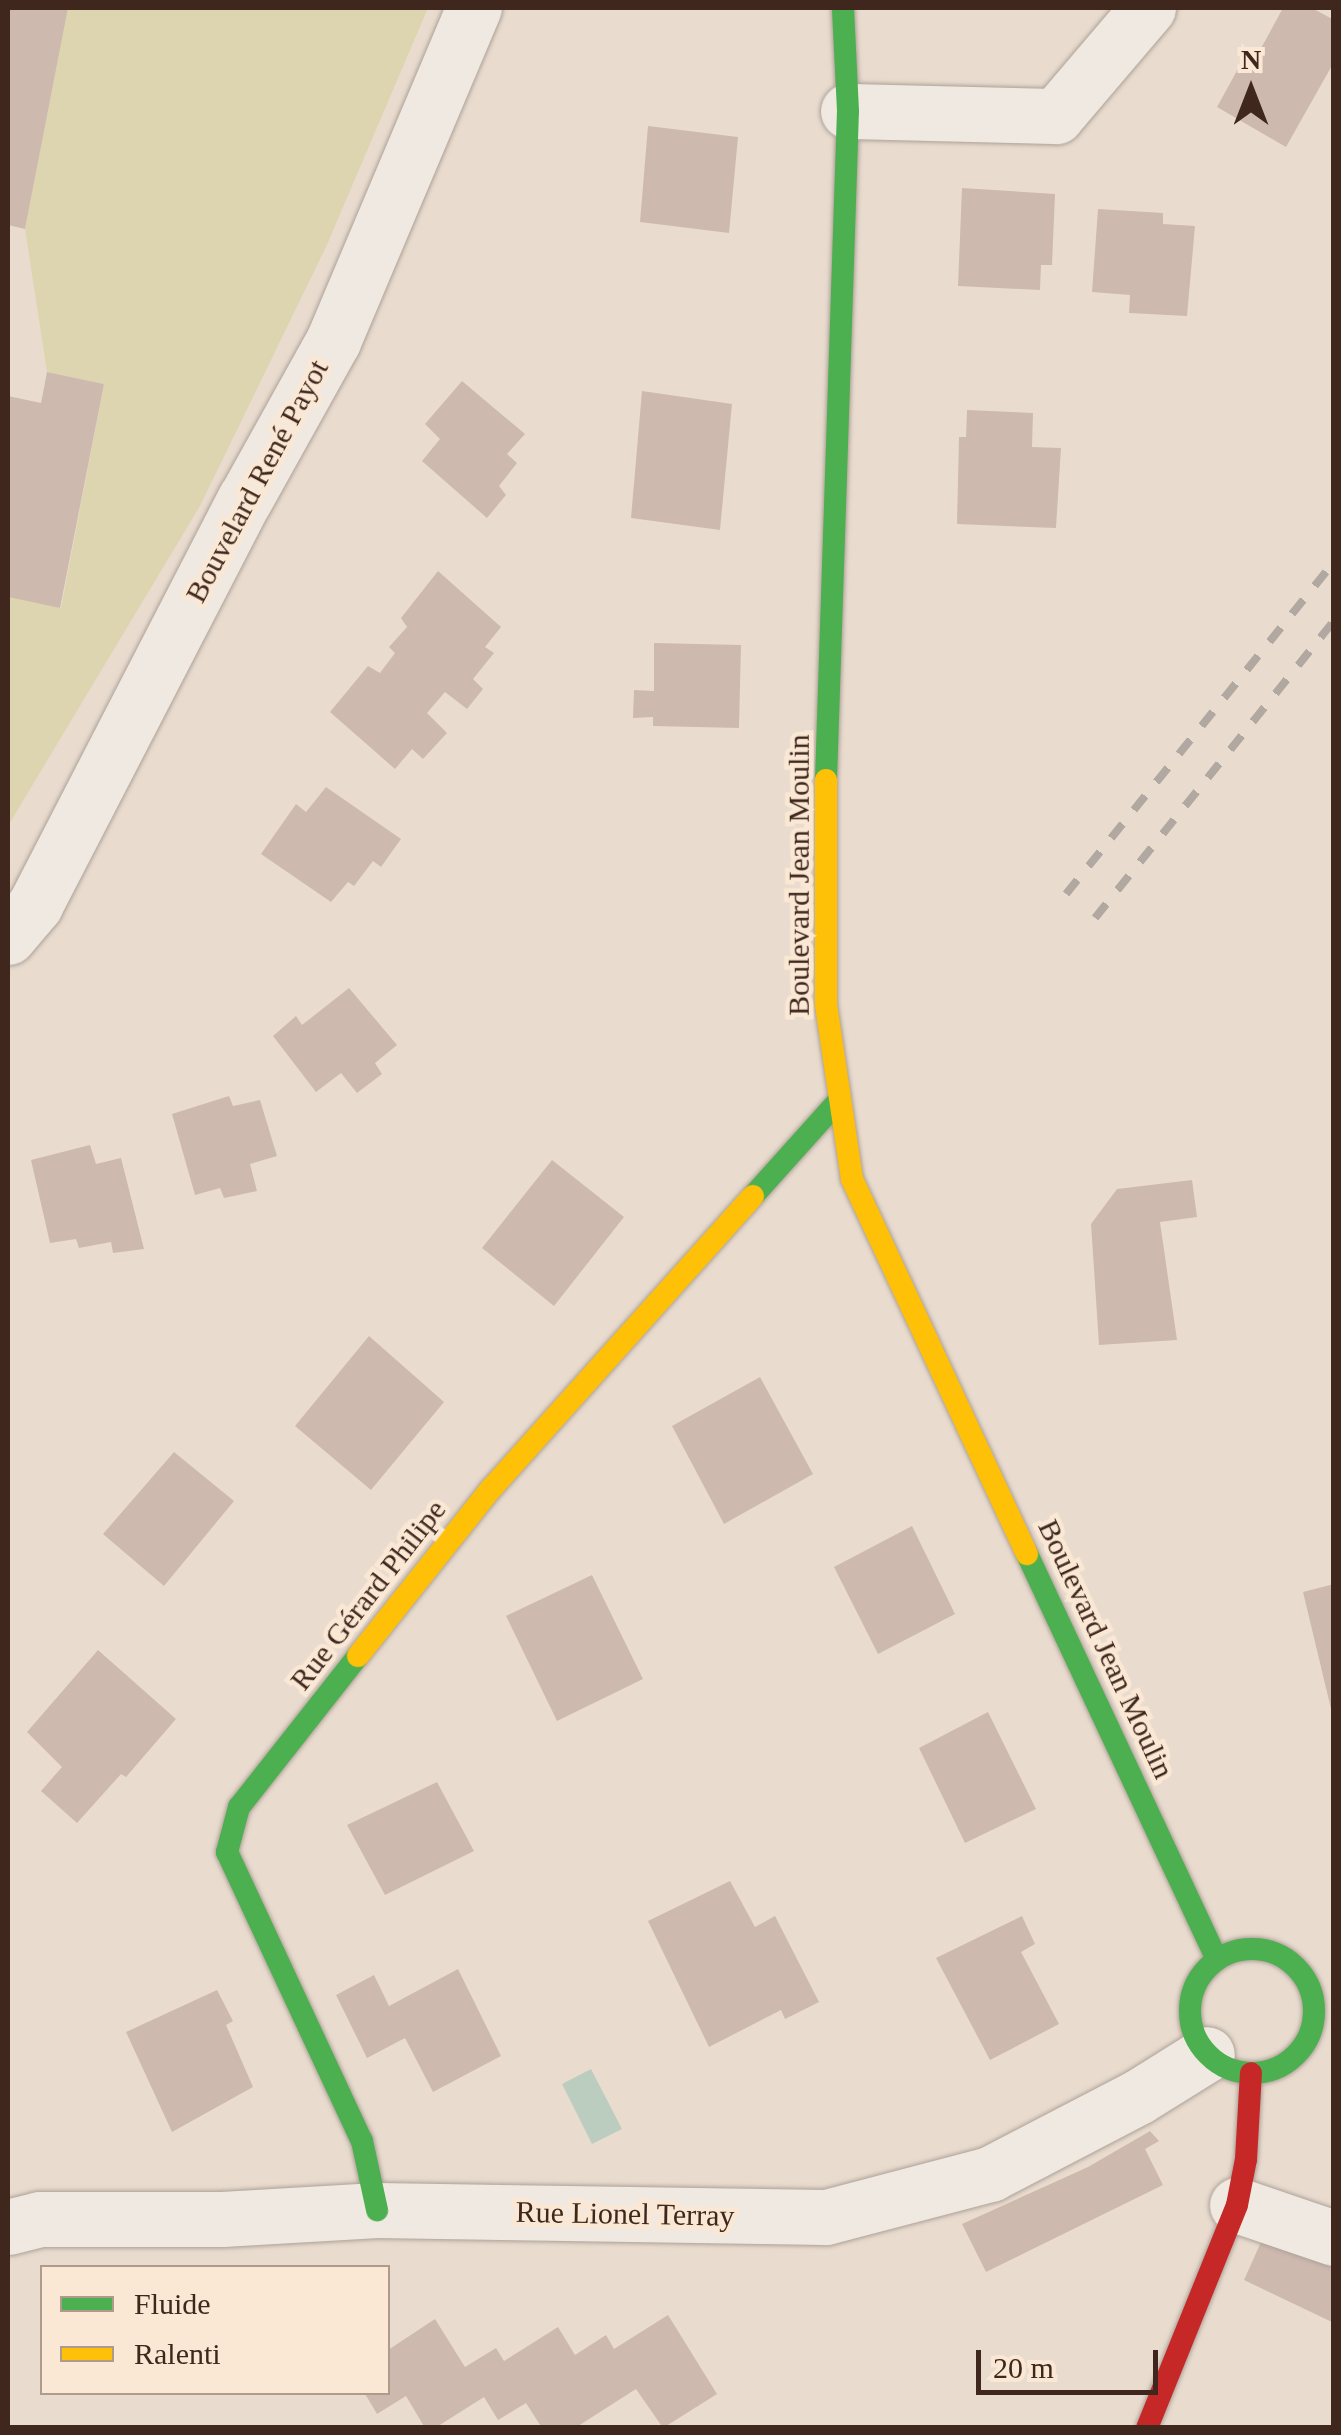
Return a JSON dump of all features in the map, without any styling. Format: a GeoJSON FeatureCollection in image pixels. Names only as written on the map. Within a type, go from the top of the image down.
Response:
{"type":"FeatureCollection","features":[{"type":"Feature","properties":{"kind":"street","name":"Bouvelard René Payot"},"geometry":{"type":"LineString","coordinates":[[8,937],[35,906],[236,516],[333,341],[474,8]]}},
{"type":"Feature","properties":{"kind":"street","name":"Boulevard Jean Moulin"},"geometry":{"type":"LineString","coordinates":[[843,8],[848,111],[823,867],[826,1005],[852,1179],[1217,1959]]}},
{"type":"Feature","properties":{"kind":"street"},"geometry":{"type":"LineString","coordinates":[[848,111],[1056,116],[1148,8]]}},
{"type":"Feature","properties":{"kind":"street","name":"Rue Gérard Philipe"},"geometry":{"type":"LineString","coordinates":[[378,2210],[362,2141],[227,1852],[239,1806],[491,1489],[840,1099]]}},
{"type":"Feature","properties":{"kind":"street"},"geometry":{"type":"LineString","coordinates":[[1147,2428],[1237,2205],[1246,2160],[1229,2063],[1191,2022],[1190,2004],[1195,1986],[1217,1959],[1252,1949],[1270,1951],[1300,1971],[1310,1986],[1313,2027],[1304,2046],[1290,2061],[1229,2063]]}},
{"type":"Feature","properties":{"kind":"street"},"geometry":{"type":"LineString","coordinates":[[1310,1986],[1334,1972]]}},
{"type":"Feature","properties":{"kind":"street","name":"Rue Lionel Terray"},"geometry":{"type":"LineString","coordinates":[[8,2227],[40,2220],[222,2220],[378,2210],[826,2218],[990,2174],[1138,2098],[1229,2063]]}},
{"type":"Feature","properties":{"kind":"street"},"geometry":{"type":"LineString","coordinates":[[1237,2205],[1334,2238]]}},
{"type":"Feature","properties":{"kind":"shaded area"},"geometry":{"type":"Polygon","coordinates":[[[68,8],[428,8],[326,247],[200,506],[8,826],[8,597],[61,608],[104,384],[47,372],[25,229],[68,8]]]}},
{"type":"Feature","properties":{"kind":"shaded area"},"geometry":{"type":"Polygon","coordinates":[[[591,2069],[622,2129],[592,2144],[562,2084],[591,2069]]]}},
{"type":"Feature","properties":{"kind":"building"},"geometry":{"type":"Polygon","coordinates":[[[10,8],[68,8],[25,229],[8,225],[10,8]]]}},
{"type":"Feature","properties":{"kind":"building"},"geometry":{"type":"Polygon","coordinates":[[[1283,8],[1312,8],[1334,20],[1334,62],[1286,147],[1217,107],[1250,47],[1259,52],[1283,8]]]}},
{"type":"Feature","properties":{"kind":"building"},"geometry":{"type":"Polygon","coordinates":[[[648,126],[738,137],[729,233],[640,222],[648,126]]]}},
{"type":"Feature","properties":{"kind":"building"},"geometry":{"type":"Polygon","coordinates":[[[962,188],[1055,194],[1052,265],[1041,265],[1040,290],[958,286],[962,188]]]}},
{"type":"Feature","properties":{"kind":"building"},"geometry":{"type":"Polygon","coordinates":[[[1098,209],[1163,213],[1163,224],[1195,226],[1187,316],[1129,313],[1130,295],[1092,292],[1098,209]]]}},
{"type":"Feature","properties":{"kind":"building"},"geometry":{"type":"Polygon","coordinates":[[[47,372],[104,384],[60,608],[8,597],[8,396],[41,403],[47,372]]]}},
{"type":"Feature","properties":{"kind":"building"},"geometry":{"type":"Polygon","coordinates":[[[462,381],[525,434],[507,454],[517,463],[499,486],[506,495],[487,518],[422,461],[440,439],[425,424],[462,381]]]}},
{"type":"Feature","properties":{"kind":"building"},"geometry":{"type":"Polygon","coordinates":[[[642,391],[732,404],[720,530],[631,518],[642,391]]]}},
{"type":"Feature","properties":{"kind":"building"},"geometry":{"type":"Polygon","coordinates":[[[967,410],[1033,413],[1032,447],[1061,448],[1056,528],[957,524],[959,437],[966,437],[967,410]]]}},
{"type":"Feature","properties":{"kind":"building"},"geometry":{"type":"Polygon","coordinates":[[[438,571],[501,627],[485,647],[494,653],[473,679],[483,689],[467,709],[445,692],[427,713],[447,733],[423,759],[412,749],[395,769],[330,712],[368,666],[380,673],[395,653],[389,647],[407,627],[401,618],[438,571]]]}},
{"type":"Feature","properties":{"kind":"building"},"geometry":{"type":"Polygon","coordinates":[[[654,643],[741,645],[739,728],[653,726],[653,717],[633,718],[634,690],[654,691],[654,643]]]}},
{"type":"Feature","properties":{"kind":"building"},"geometry":{"type":"Polygon","coordinates":[[[326,787],[401,839],[381,867],[373,861],[354,886],[348,882],[331,902],[261,854],[296,804],[306,812],[326,787]]]}},
{"type":"Feature","properties":{"kind":"building"},"geometry":{"type":"Polygon","coordinates":[[[349,988],[397,1045],[375,1063],[382,1074],[357,1093],[341,1073],[316,1092],[273,1036],[296,1016],[302,1025],[349,988]]]}},
{"type":"Feature","properties":{"kind":"building"},"geometry":{"type":"Polygon","coordinates":[[[229,1096],[233,1106],[260,1100],[277,1156],[250,1164],[257,1191],[224,1198],[220,1188],[195,1195],[172,1114],[229,1096]]]}},
{"type":"Feature","properties":{"kind":"building"},"geometry":{"type":"Polygon","coordinates":[[[90,1145],[96,1164],[121,1158],[144,1249],[113,1253],[111,1242],[79,1248],[76,1239],[50,1243],[31,1160],[90,1145]]]}},
{"type":"Feature","properties":{"kind":"building"},"geometry":{"type":"Polygon","coordinates":[[[552,1160],[624,1217],[554,1306],[482,1248],[552,1160]]]}},
{"type":"Feature","properties":{"kind":"building"},"geometry":{"type":"Polygon","coordinates":[[[1192,1180],[1197,1217],[1160,1222],[1177,1340],[1099,1345],[1091,1224],[1117,1189],[1192,1180]]]}},
{"type":"Feature","properties":{"kind":"building"},"geometry":{"type":"Polygon","coordinates":[[[369,1336],[444,1402],[371,1490],[295,1426],[369,1336]]]}},
{"type":"Feature","properties":{"kind":"building"},"geometry":{"type":"Polygon","coordinates":[[[760,1377],[813,1474],[724,1524],[672,1426],[760,1377]]]}},
{"type":"Feature","properties":{"kind":"building"},"geometry":{"type":"Polygon","coordinates":[[[174,1452],[234,1501],[164,1586],[103,1534],[174,1452]]]}},
{"type":"Feature","properties":{"kind":"building"},"geometry":{"type":"Polygon","coordinates":[[[912,1526],[955,1614],[878,1654],[834,1567],[912,1526]]]}},
{"type":"Feature","properties":{"kind":"building"},"geometry":{"type":"Polygon","coordinates":[[[592,1575],[643,1679],[557,1721],[506,1616],[592,1575]]]}},
{"type":"Feature","properties":{"kind":"building"},"geometry":{"type":"Polygon","coordinates":[[[1334,1584],[1334,1712],[1332,1713],[1303,1592],[1334,1584]]]}},
{"type":"Feature","properties":{"kind":"building"},"geometry":{"type":"Polygon","coordinates":[[[98,1650],[176,1719],[126,1777],[121,1774],[77,1823],[41,1791],[62,1767],[27,1732],[98,1650]]]}},
{"type":"Feature","properties":{"kind":"building"},"geometry":{"type":"Polygon","coordinates":[[[988,1712],[1036,1809],[965,1843],[919,1748],[988,1712]]]}},
{"type":"Feature","properties":{"kind":"building"},"geometry":{"type":"Polygon","coordinates":[[[437,1782],[474,1851],[385,1895],[347,1825],[437,1782]]]}},
{"type":"Feature","properties":{"kind":"building"},"geometry":{"type":"Polygon","coordinates":[[[730,1881],[755,1927],[775,1916],[819,2002],[785,2019],[781,2010],[709,2047],[648,1921],[730,1881]]]}},
{"type":"Feature","properties":{"kind":"building"},"geometry":{"type":"Polygon","coordinates":[[[1022,1916],[1035,1944],[1021,1952],[1059,2024],[990,2060],[936,1958],[1022,1916]]]}},
{"type":"Feature","properties":{"kind":"building"},"geometry":{"type":"Polygon","coordinates":[[[458,1969],[501,2056],[433,2092],[405,2038],[367,2058],[336,1995],[374,1975],[389,2006],[458,1969]]]}},
{"type":"Feature","properties":{"kind":"building"},"geometry":{"type":"Polygon","coordinates":[[[217,1990],[233,2021],[226,2025],[253,2087],[172,2132],[126,2032],[217,1990]]]}},
{"type":"Feature","properties":{"kind":"building"},"geometry":{"type":"Polygon","coordinates":[[[1150,2131],[1159,2141],[1145,2149],[1163,2185],[986,2272],[962,2224],[1088,2167],[1150,2131]]]}},
{"type":"Feature","properties":{"kind":"building"},"geometry":{"type":"Polygon","coordinates":[[[1266,2231],[1334,2263],[1334,2323],[1244,2280],[1266,2231]]]}},
{"type":"Feature","properties":{"kind":"building"},"geometry":{"type":"Polygon","coordinates":[[[668,2315],[717,2394],[663,2428],[636,2389],[575,2428],[542,2428],[526,2403],[498,2420],[484,2397],[435,2428],[425,2428],[406,2396],[377,2414],[366,2395],[390,2395],[390,2349],[435,2319],[465,2367],[496,2348],[504,2361],[558,2327],[575,2355],[606,2335],[614,2349],[668,2315]]]}},
{"type":"Feature","properties":{"kind":"railway"},"geometry":{"type":"LineString","coordinates":[[1066,894],[1334,562]]}},
{"type":"Feature","properties":{"kind":"railway"},"geometry":{"type":"LineString","coordinates":[[1095,918],[1334,621]]}},
{"type":"Feature","properties":{"kind":"traffic: fast"},"geometry":{"type":"LineString","coordinates":[[826,780],[848,111],[843,8]]}},
{"type":"Feature","properties":{"kind":"traffic: fast"},"geometry":{"type":"LineString","coordinates":[[753,1196],[840,1099]]}},
{"type":"Feature","properties":{"kind":"traffic: fast"},"geometry":{"type":"LineString","coordinates":[[1027,1554],[1217,1959]]}},
{"type":"Feature","properties":{"kind":"traffic: fast"},"geometry":{"type":"LineString","coordinates":[[358,1656],[239,1807],[227,1852],[362,2141],[377,2210]]}},
{"type":"Feature","properties":{"kind":"traffic: fast"},"geometry":{"type":"LineString","coordinates":[[1252,1949],[1276,1954],[1296,1967],[1309,1987],[1314,2011],[1309,2035],[1296,2055],[1276,2068],[1252,2073],[1228,2068],[1208,2055],[1195,2035],[1190,2011],[1195,1987],[1208,1967],[1228,1954],[1252,1949]]}},
{"type":"Feature","properties":{"kind":"traffic: slow"},"geometry":{"type":"LineString","coordinates":[[826,780],[826,1005],[852,1179],[1027,1554]]}},
{"type":"Feature","properties":{"kind":"traffic: slow"},"geometry":{"type":"LineString","coordinates":[[358,1656],[491,1489],[753,1196]]}},
{"type":"Feature","properties":{"kind":"traffic: jam"},"geometry":{"type":"LineString","coordinates":[[1147,2428],[1237,2205],[1246,2159],[1251,2073]]}}]}
